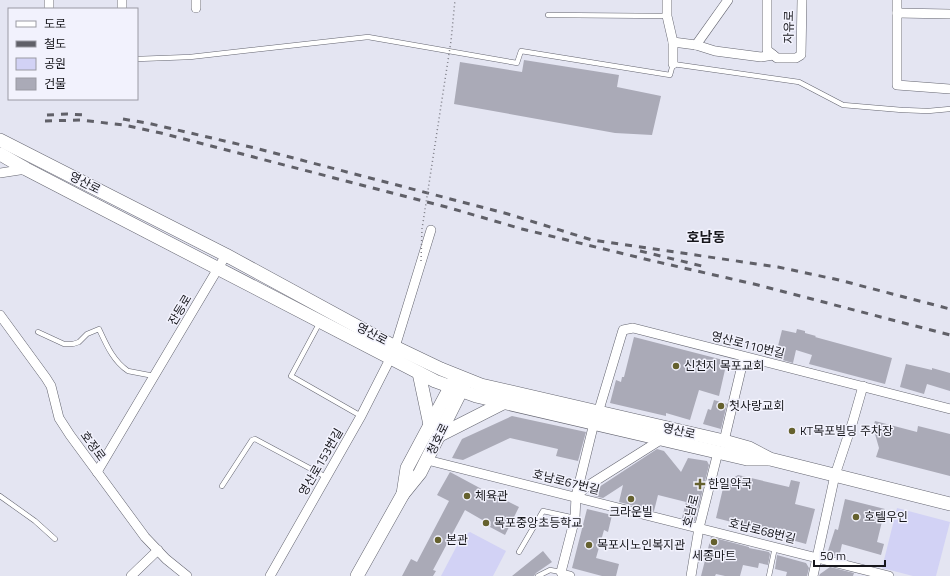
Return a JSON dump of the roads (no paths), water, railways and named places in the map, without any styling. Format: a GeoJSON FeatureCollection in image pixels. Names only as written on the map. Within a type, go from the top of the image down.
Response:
{"type":"FeatureCollection","features":[{"type":"Feature","properties":{"kind":"street"},"geometry":{"type":"LineString","coordinates":[[667,0],[667,16],[673,42],[673,64]]}},
{"type":"Feature","properties":{"kind":"street"},"geometry":{"type":"LineString","coordinates":[[696,45],[728,0]]}},
{"type":"Feature","properties":{"kind":"street","name":"자유로"},"geometry":{"type":"LineString","coordinates":[[767,0],[770,52],[777,58],[796,58],[801,55],[802,0]]}},
{"type":"Feature","properties":{"kind":"street"},"geometry":{"type":"LineString","coordinates":[[898,0],[897,85],[950,89]]}},
{"type":"Feature","properties":{"kind":"street"},"geometry":{"type":"LineString","coordinates":[[897,13],[950,14]]}},
{"type":"Feature","properties":{"kind":"street"},"geometry":{"type":"LineString","coordinates":[[673,42],[696,45],[715,51],[761,56],[770,52]]}},
{"type":"Feature","properties":{"kind":"street","name":"영산로"},"geometry":{"type":"LineString","coordinates":[[0,140],[226,255],[392,353],[419,373],[435,382],[481,385],[596,418],[662,439],[721,447]]}},
{"type":"Feature","properties":{"kind":"street","name":"영산로"},"geometry":{"type":"LineString","coordinates":[[0,154],[320,322],[392,353],[441,369],[476,396],[596,418],[721,447],[747,459],[770,459],[950,504]]}},
{"type":"Feature","properties":{"kind":"street"},"geometry":{"type":"LineString","coordinates":[[0,173],[26,169]]}},
{"type":"Feature","properties":{"kind":"street","name":"영산로153번길"},"geometry":{"type":"LineString","coordinates":[[270,576],[361,416],[392,353],[431,230]]}},
{"type":"Feature","properties":{"kind":"street","name":"잔등로"},"geometry":{"type":"LineString","coordinates":[[97,472],[226,255]]}},
{"type":"Feature","properties":{"kind":"street","name":"호정로"},"geometry":{"type":"LineString","coordinates":[[0,316],[51,386],[59,418],[97,472],[145,537],[166,559],[187,576]]}},
{"type":"Feature","properties":{"kind":"street","name":"영산로110번길"},"geometry":{"type":"LineString","coordinates":[[596,418],[623,330],[633,328],[638,328],[744,357],[950,409]]}},
{"type":"Feature","properties":{"kind":"street","name":"호남로"},"geometry":{"type":"LineString","coordinates":[[690,576],[699,528],[744,357]]}},
{"type":"Feature","properties":{"kind":"street"},"geometry":{"type":"LineString","coordinates":[[419,373],[430,425]]}},
{"type":"Feature","properties":{"kind":"street","name":"청호로"},"geometry":{"type":"LineString","coordinates":[[403,494],[407,468],[430,425],[459,383]]}},
{"type":"Feature","properties":{"kind":"street","name":"청호로"},"geometry":{"type":"LineString","coordinates":[[357,576],[403,494],[420,473],[427,460],[440,435],[459,383]]}},
{"type":"Feature","properties":{"kind":"street"},"geometry":{"type":"LineString","coordinates":[[813,576],[835,475],[853,422],[863,386]]}},
{"type":"Feature","properties":{"kind":"street"},"geometry":{"type":"LineString","coordinates":[[440,435],[505,402]]}},
{"type":"Feature","properties":{"kind":"street"},"geometry":{"type":"LineString","coordinates":[[570,576],[562,574],[561,572],[574,518],[576,496],[596,418]]}},
{"type":"Feature","properties":{"kind":"street"},"geometry":{"type":"LineString","coordinates":[[576,496],[589,485],[662,439]]}},
{"type":"Feature","properties":{"kind":"street","name":"호남로67번길"},"geometry":{"type":"LineString","coordinates":[[427,460],[576,496],[699,528]]}},
{"type":"Feature","properties":{"kind":"street","name":"호남로68번길"},"geometry":{"type":"LineString","coordinates":[[699,528],[889,576]]}},
{"type":"Feature","properties":{"kind":"street"},"geometry":{"type":"LineString","coordinates":[[131,576],[158,550]]}},
{"type":"Feature","properties":{"kind":"lane"},"geometry":{"type":"LineString","coordinates":[[548,15],[667,16]]}},
{"type":"Feature","properties":{"kind":"lane"},"geometry":{"type":"LineString","coordinates":[[138,59],[190,57],[368,37],[517,63],[520,51],[670,74],[673,64],[799,82],[843,105],[928,111],[950,109]]}},
{"type":"Feature","properties":{"kind":"lane"},"geometry":{"type":"LineString","coordinates":[[320,322],[291,376],[361,416]]}},
{"type":"Feature","properties":{"kind":"lane"},"geometry":{"type":"LineString","coordinates":[[38,332],[64,344],[73,344],[79,342],[87,334],[100,329],[109,349],[119,364],[128,371],[154,376]]}},
{"type":"Feature","properties":{"kind":"lane"},"geometry":{"type":"LineString","coordinates":[[222,486],[254,439],[326,478]]}},
{"type":"Feature","properties":{"kind":"lane"},"geometry":{"type":"LineString","coordinates":[[0,496],[35,521],[55,539]]}},
{"type":"Feature","properties":{"kind":"lane"},"geometry":{"type":"LineString","coordinates":[[519,552],[543,511],[574,518]]}},
{"type":"Feature","properties":{"kind":"lane"},"geometry":{"type":"LineString","coordinates":[[769,576],[775,547]]}},
{"type":"Feature","properties":{"kind":"lane"},"geometry":{"type":"LineString","coordinates":[[538,576],[550,570],[561,572]]}},
{"type":"Feature","properties":{"kind":"railway"},"geometry":{"type":"LineString","coordinates":[[47,115],[85,115]]}},
{"type":"Feature","properties":{"kind":"railway"},"geometry":{"type":"LineString","coordinates":[[123,119],[147,123],[255,148],[508,214],[592,240],[778,267],[839,280],[950,309]]}},
{"type":"Feature","properties":{"kind":"railway"},"geometry":{"type":"LineString","coordinates":[[45,121],[80,120],[124,125],[161,133],[450,208],[522,229],[758,285],[950,335]]}},
{"type":"Feature","properties":{"kind":"railway"},"geometry":{"type":"LineString","coordinates":[[640,251],[706,267]]}},
{"type":"Feature","properties":{"kind":"place","name":"신천지 목포교회"},"geometry":{"type":"Point","coordinates":[676,366]}},
{"type":"Feature","properties":{"kind":"place","name":"첫사랑교회"},"geometry":{"type":"Point","coordinates":[721,406]}},
{"type":"Feature","properties":{"kind":"place","name":"KT목포빌딩 주차장"},"geometry":{"type":"Point","coordinates":[792,431]}},
{"type":"Feature","properties":{"kind":"place","name":"한일약국"},"geometry":{"type":"Point","coordinates":[700,484]}},
{"type":"Feature","properties":{"kind":"place","name":"체육관"},"geometry":{"type":"Point","coordinates":[467,496]}},
{"type":"Feature","properties":{"kind":"place","name":"크라운빌"},"geometry":{"type":"Point","coordinates":[631,499]}},
{"type":"Feature","properties":{"kind":"place","name":"호텔우인"},"geometry":{"type":"Point","coordinates":[856,517]}},
{"type":"Feature","properties":{"kind":"place","name":"목포중앙초등학교"},"geometry":{"type":"Point","coordinates":[486,523]}},
{"type":"Feature","properties":{"kind":"place","name":"본관"},"geometry":{"type":"Point","coordinates":[438,540]}},
{"type":"Feature","properties":{"kind":"place","name":"세종마트"},"geometry":{"type":"Point","coordinates":[714,542]}},
{"type":"Feature","properties":{"kind":"place","name":"목포시노인복지관"},"geometry":{"type":"Point","coordinates":[589,545]}},
{"type":"Feature","properties":{"kind":"district","name":"호남동"},"geometry":{"type":"Point","coordinates":[706,237]}}]}
